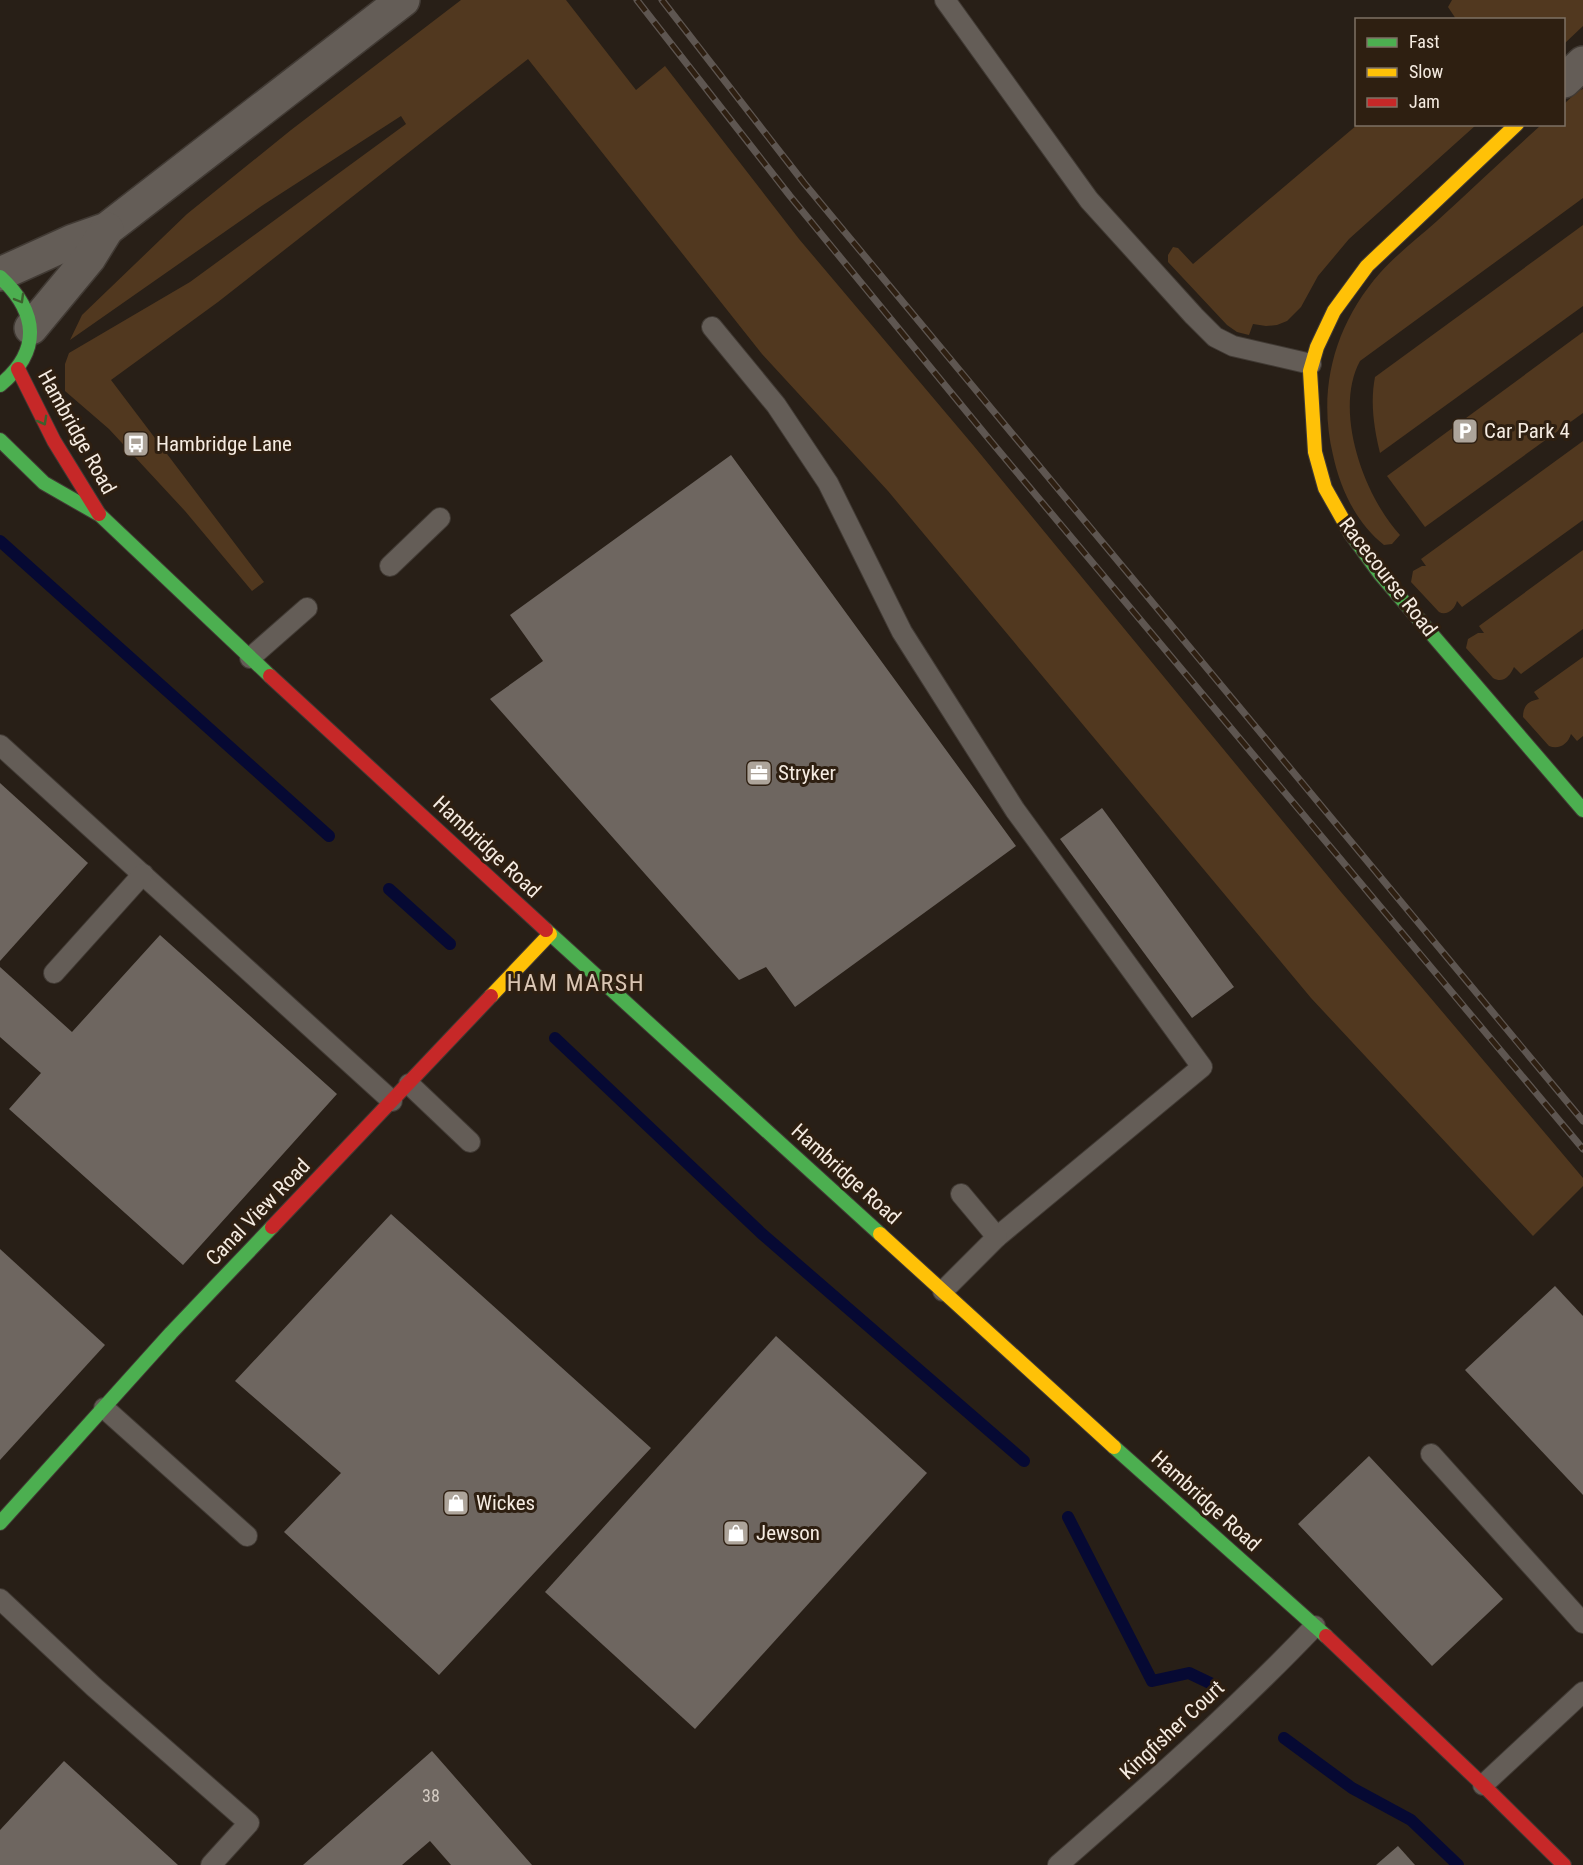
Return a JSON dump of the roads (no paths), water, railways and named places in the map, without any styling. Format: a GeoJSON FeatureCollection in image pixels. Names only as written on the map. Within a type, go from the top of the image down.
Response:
{"type":"FeatureCollection","features":[{"type":"Feature","properties":{"kind":"main road","name":"Racecourse Road"},"geometry":{"type":"LineString","coordinates":[[1515,126],[1375,258],[1344,292],[1328,321],[1311,364],[1311,416],[1315,454],[1325,487],[1339,515],[1380,574],[1583,810]]}},
{"type":"Feature","properties":{"kind":"main road"},"geometry":{"type":"LineString","coordinates":[[0,275],[19,295],[27,311],[31,328],[31,338],[18,369],[0,385]]}},
{"type":"Feature","properties":{"kind":"main road","name":"Hambridge Road"},"geometry":{"type":"LineString","coordinates":[[18,369],[49,432],[100,515]]}},
{"type":"Feature","properties":{"kind":"main road","name":"Hambridge Road"},"geometry":{"type":"LineString","coordinates":[[0,440],[44,483],[100,515],[250,658],[550,934],[1098,1433],[1315,1626],[1483,1785],[1553,1861]]}},
{"type":"Feature","properties":{"kind":"main road","name":"Canal View Road"},"geometry":{"type":"LineString","coordinates":[[0,1523],[171,1333],[550,934]]}},
{"type":"Feature","properties":{"kind":"street"},"geometry":{"type":"LineString","coordinates":[[0,275],[73,241],[107,229],[402,0]]}},
{"type":"Feature","properties":{"kind":"street"},"geometry":{"type":"LineString","coordinates":[[1565,79],[1583,63]]}},
{"type":"Feature","properties":{"kind":"street"},"geometry":{"type":"LineString","coordinates":[[31,328],[89,258],[107,229]]}},
{"type":"Feature","properties":{"kind":"lane"},"geometry":{"type":"LineString","coordinates":[[945,0],[1089,200],[1215,337],[1233,346],[1311,364]]}},
{"type":"Feature","properties":{"kind":"lane"},"geometry":{"type":"LineString","coordinates":[[712,327],[776,405],[828,483],[902,632],[1015,810],[1202,1067],[997,1237],[943,1291]]}},
{"type":"Feature","properties":{"kind":"lane"},"geometry":{"type":"LineString","coordinates":[[390,566],[440,518]]}},
{"type":"Feature","properties":{"kind":"lane"},"geometry":{"type":"LineString","coordinates":[[250,658],[307,608]]}},
{"type":"Feature","properties":{"kind":"lane"},"geometry":{"type":"LineString","coordinates":[[0,745],[392,1101]]}},
{"type":"Feature","properties":{"kind":"lane"},"geometry":{"type":"LineString","coordinates":[[54,973],[144,874]]}},
{"type":"Feature","properties":{"kind":"lane"},"geometry":{"type":"LineString","coordinates":[[409,1084],[470,1142]]}},
{"type":"Feature","properties":{"kind":"lane"},"geometry":{"type":"LineString","coordinates":[[961,1194],[997,1237]]}},
{"type":"Feature","properties":{"kind":"lane"},"geometry":{"type":"LineString","coordinates":[[104,1408],[247,1536]]}},
{"type":"Feature","properties":{"kind":"lane"},"geometry":{"type":"LineString","coordinates":[[1431,1454],[1583,1623]]}},
{"type":"Feature","properties":{"kind":"lane"},"geometry":{"type":"LineString","coordinates":[[0,1599],[94,1687],[249,1823],[212,1865]]}},
{"type":"Feature","properties":{"kind":"lane","name":"Kingfisher Court"},"geometry":{"type":"LineString","coordinates":[[1058,1865],[1197,1742],[1315,1626]]}},
{"type":"Feature","properties":{"kind":"lane"},"geometry":{"type":"LineString","coordinates":[[1483,1785],[1583,1692]]}},
{"type":"Feature","properties":{"kind":"waterway"},"geometry":{"type":"LineString","coordinates":[[0,541],[329,836]]}},
{"type":"Feature","properties":{"kind":"waterway"},"geometry":{"type":"LineString","coordinates":[[389,889],[450,944]]}},
{"type":"Feature","properties":{"kind":"waterway"},"geometry":{"type":"LineString","coordinates":[[555,1038],[761,1233],[1024,1461]]}},
{"type":"Feature","properties":{"kind":"waterway"},"geometry":{"type":"LineString","coordinates":[[1068,1517],[1152,1681],[1189,1673],[1212,1684]]}},
{"type":"Feature","properties":{"kind":"waterway"},"geometry":{"type":"LineString","coordinates":[[1284,1738],[1352,1788],[1411,1820],[1458,1865]]}},
{"type":"Feature","properties":{"kind":"railway"},"geometry":{"type":"LineString","coordinates":[[637,0],[790,196],[989,439],[1583,1149]]}},
{"type":"Feature","properties":{"kind":"railway"},"geometry":{"type":"LineString","coordinates":[[662,0],[804,183],[1583,1121]]}},
{"type":"Feature","properties":{"kind":"place","name":"Car Park 4"},"geometry":{"type":"Point","coordinates":[1465,431]}},
{"type":"Feature","properties":{"kind":"place","name":"Hambridge Lane"},"geometry":{"type":"Point","coordinates":[136,444]}},
{"type":"Feature","properties":{"kind":"place","name":"Stryker"},"geometry":{"type":"Point","coordinates":[759,773]}},
{"type":"Feature","properties":{"kind":"place","name":"Wickes"},"geometry":{"type":"Point","coordinates":[456,1503]}},
{"type":"Feature","properties":{"kind":"place","name":"Jewson"},"geometry":{"type":"Point","coordinates":[736,1533]}},
{"type":"Feature","properties":{"kind":"district","name":"HAM MARSH"},"geometry":{"type":"Point","coordinates":[576,983]}}]}
